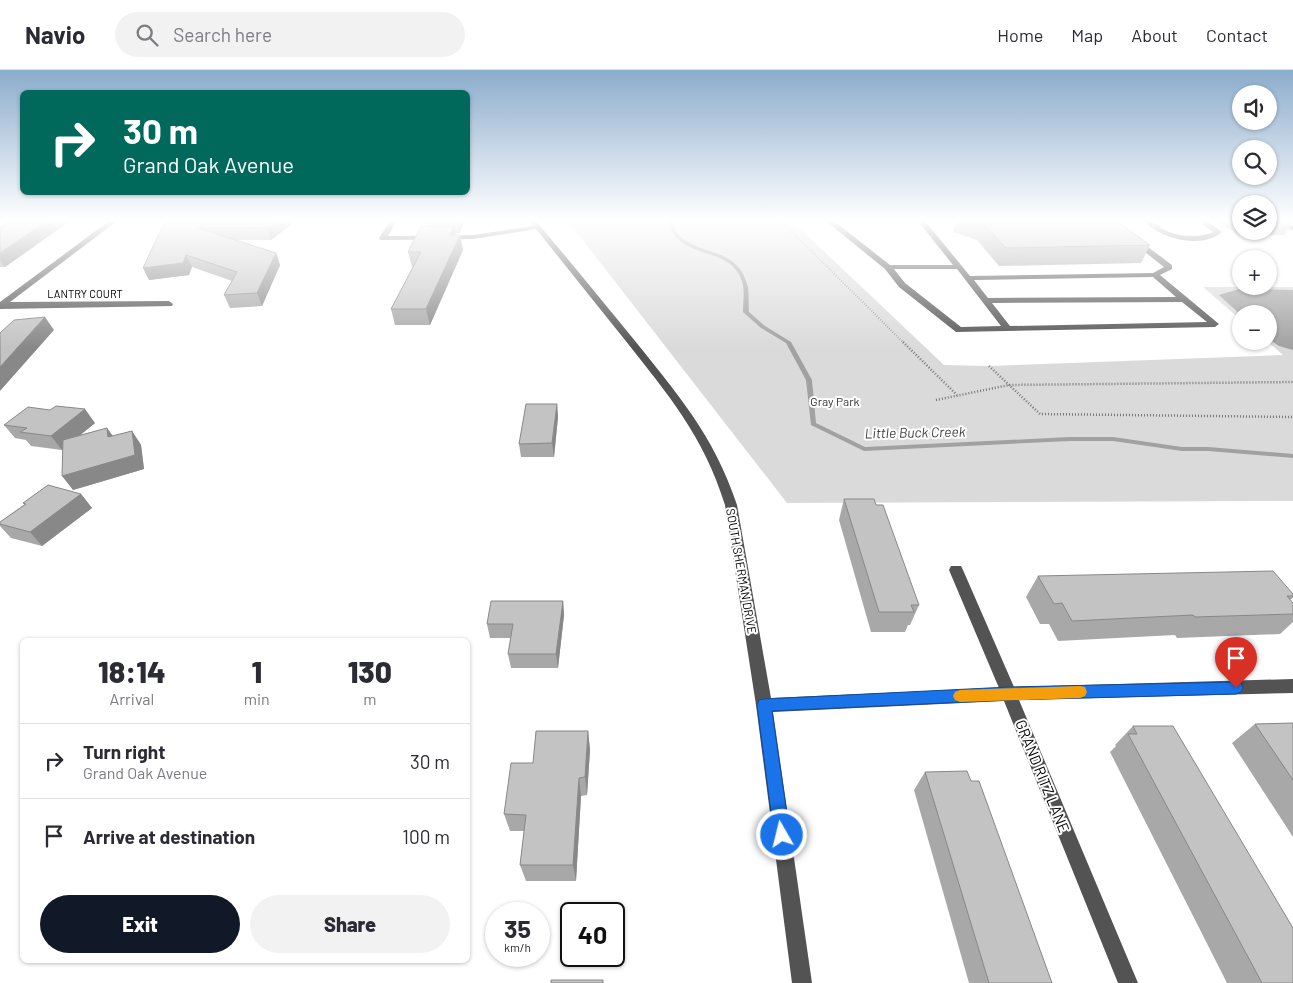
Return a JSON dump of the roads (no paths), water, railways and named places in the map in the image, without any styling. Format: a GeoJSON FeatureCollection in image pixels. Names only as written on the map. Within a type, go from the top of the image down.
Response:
{"type":"FeatureCollection","features":[{"type":"Feature","properties":{"kind":"street"},"geometry":{"type":"LineString","coordinates":[[1,305],[56,264]]}},
{"type":"Feature","properties":{"kind":"street","name":"SOUTH SHERMAN DRIVE"},"geometry":{"type":"LineString","coordinates":[[567,264],[692,418],[714,455],[725,483],[764,705],[802,983]]}},
{"type":"Feature","properties":{"kind":"street"},"geometry":{"type":"LineString","coordinates":[[883,264],[902,285],[959,330],[1215,324],[1156,275]]}},
{"type":"Feature","properties":{"kind":"street"},"geometry":{"type":"LineString","coordinates":[[956,264],[1007,328]]}},
{"type":"Feature","properties":{"kind":"street"},"geometry":{"type":"LineString","coordinates":[[968,278],[1156,275],[1170,267],[1166,264]]}},
{"type":"Feature","properties":{"kind":"street"},"geometry":{"type":"LineString","coordinates":[[888,268],[959,267]]}},
{"type":"Feature","properties":{"kind":"street"},"geometry":{"type":"LineString","coordinates":[[986,301],[1185,299]]}},
{"type":"Feature","properties":{"kind":"street","name":"LANTRY COURT"},"geometry":{"type":"LineString","coordinates":[[1,305],[169,304]]}},
{"type":"Feature","properties":{"kind":"street","name":"GRAND RITZ LANE"},"geometry":{"type":"LineString","coordinates":[[956,570],[1128,983]]}},
{"type":"Feature","properties":{"kind":"street"},"geometry":{"type":"LineString","coordinates":[[764,705],[1009,694],[1293,686]]}},
{"type":"Feature","properties":{"kind":"waterway","name":"Little Buck Creek"},"geometry":{"type":"LineString","coordinates":[[732,264],[740,271],[744,281],[746,312],[763,327],[788,342],[809,380],[813,424],[864,449],[1070,439],[1113,439],[1182,449],[1208,449],[1293,456]]}},
{"type":"Feature","properties":{"kind":"park label","name":"Gray Park"},"geometry":{"type":"Point","coordinates":[835,401]}}]}
